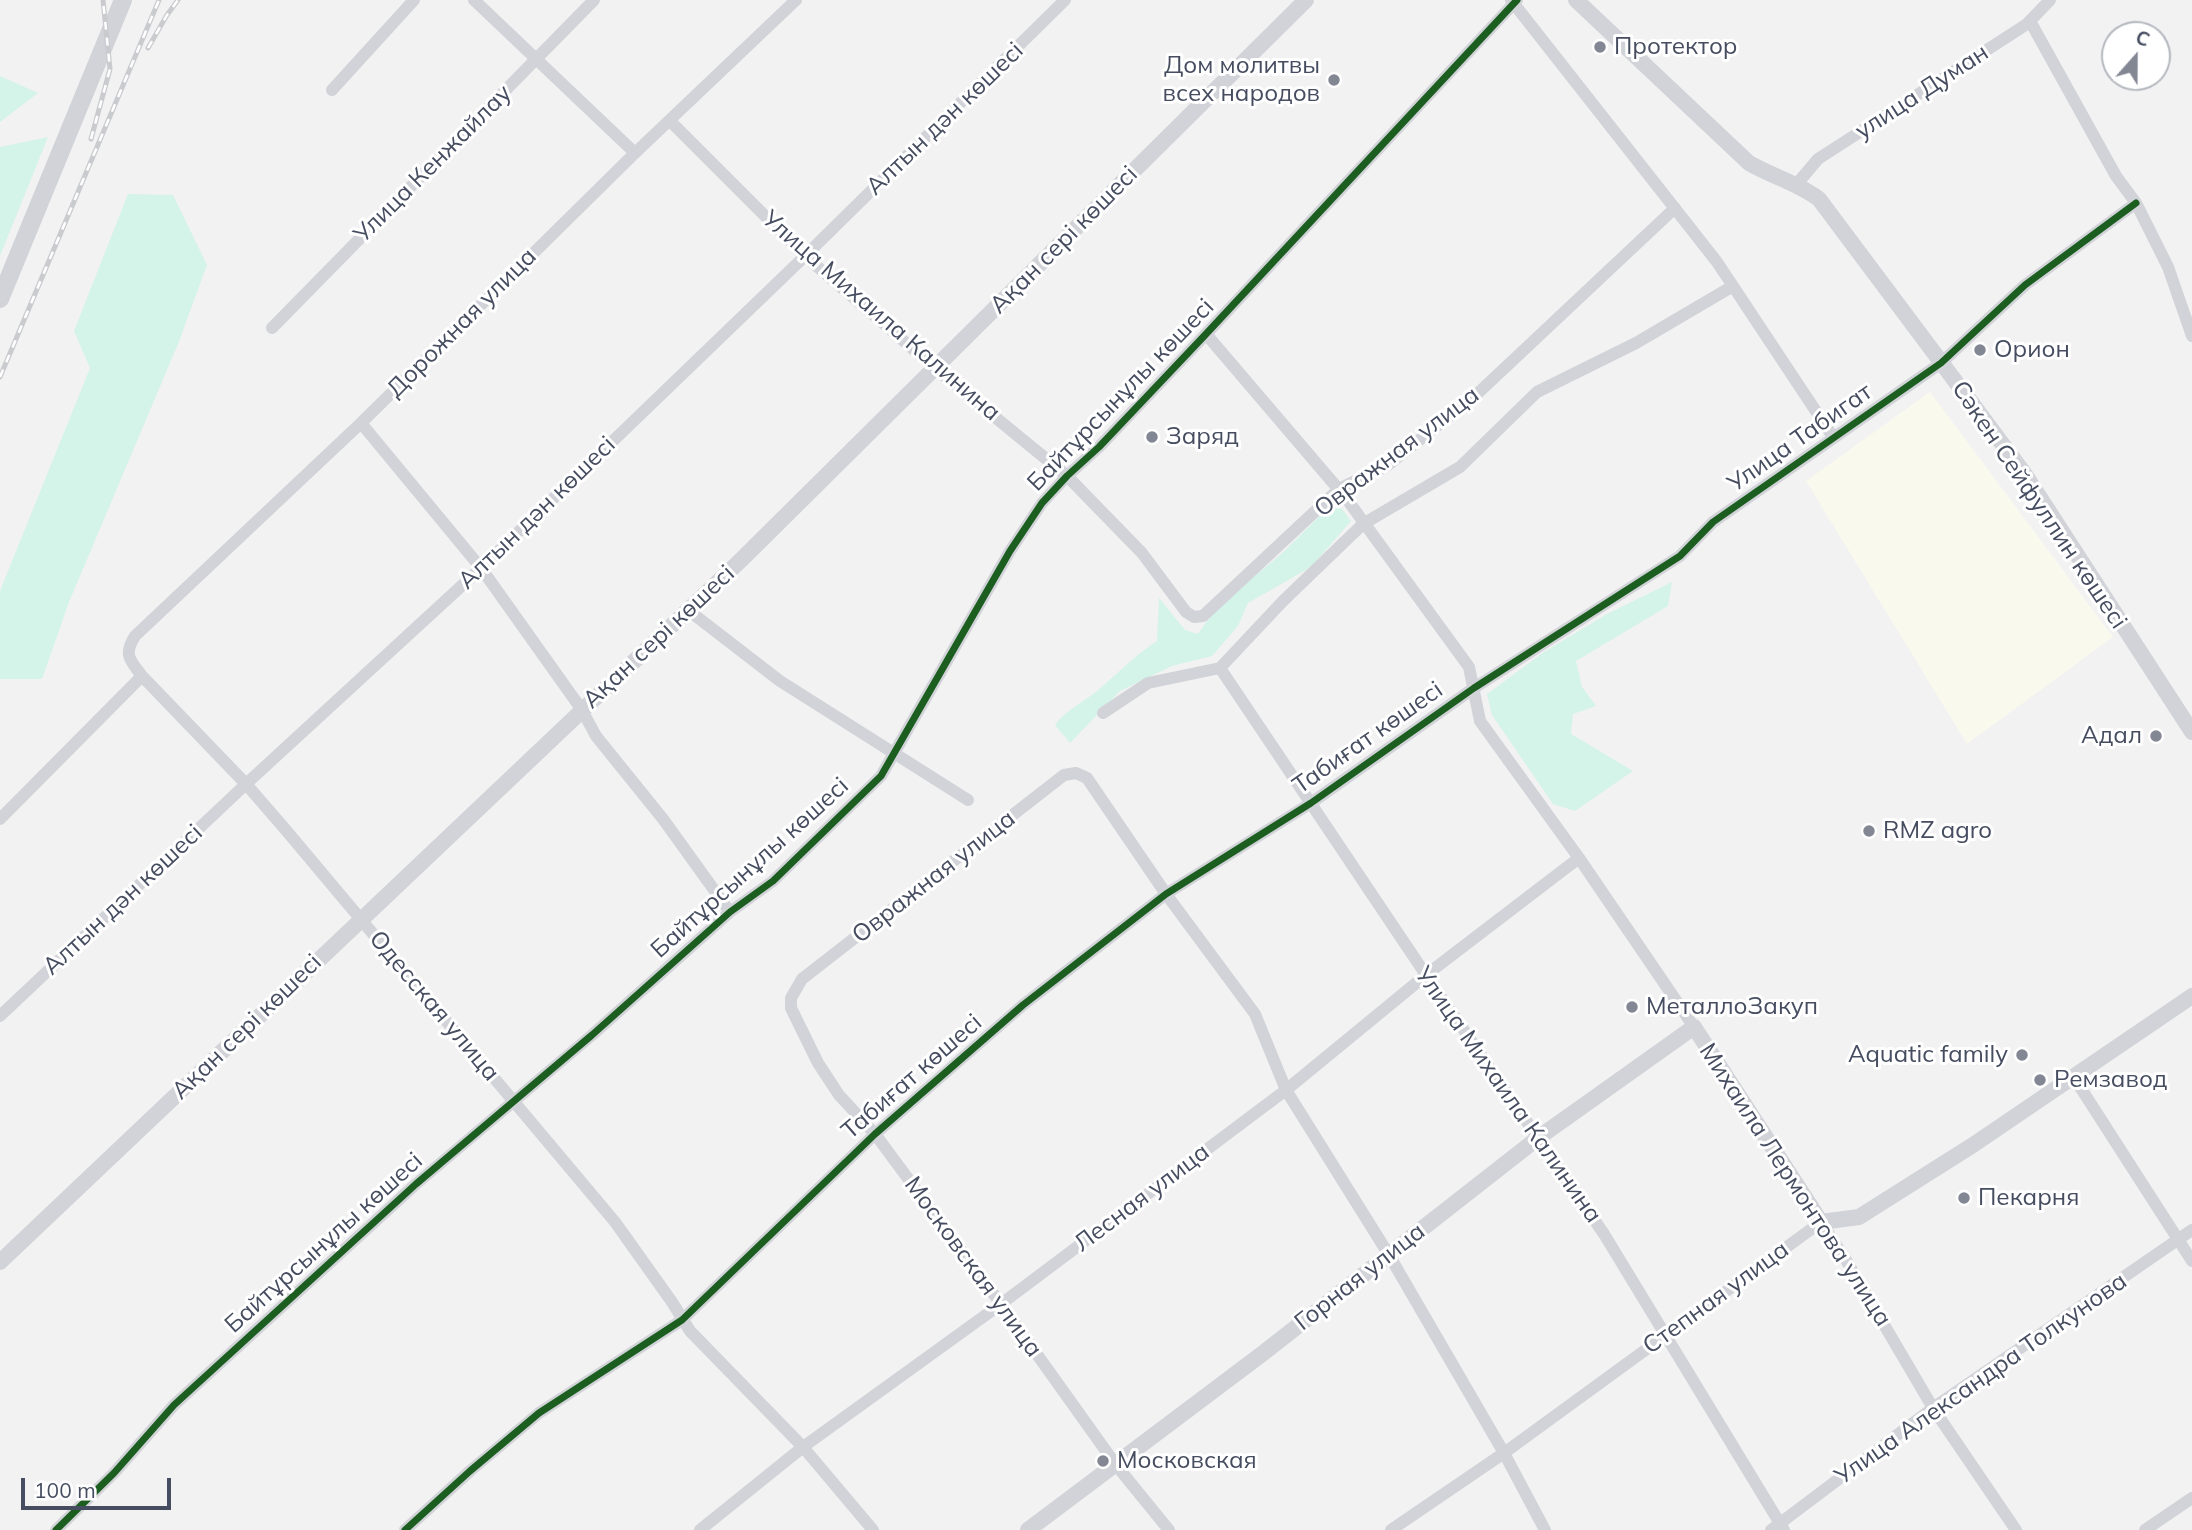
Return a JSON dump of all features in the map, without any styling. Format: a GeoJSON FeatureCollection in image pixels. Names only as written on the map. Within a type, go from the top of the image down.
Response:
{"type":"FeatureCollection","features":[{"type":"Feature","properties":{"kind":"main road"},"geometry":{"type":"LineString","coordinates":[[0,299],[123,0]]}},
{"type":"Feature","properties":{"kind":"street"},"geometry":{"type":"LineString","coordinates":[[332,90],[414,0]]}},
{"type":"Feature","properties":{"kind":"street"},"geometry":{"type":"LineString","coordinates":[[474,0],[635,153]]}},
{"type":"Feature","properties":{"kind":"street","name":"Улица Кенжайлау"},"geometry":{"type":"LineString","coordinates":[[272,328],[594,0]]}},
{"type":"Feature","properties":{"kind":"street","name":"Дорожная улица"},"geometry":{"type":"LineString","coordinates":[[128,646],[135,636],[361,423],[635,153],[796,0]]}},
{"type":"Feature","properties":{"kind":"street","name":"Алтын дән көшесі"},"geometry":{"type":"LineString","coordinates":[[0,1016],[246,784],[481,568],[805,256],[1065,0]]}},
{"type":"Feature","properties":{"kind":"street","name":"Ақан сері көшесі"},"geometry":{"type":"LineString","coordinates":[[0,1262],[741,560],[1306,0]]}},
{"type":"Feature","properties":{"kind":"street","name":"Сәкен Сейфуллин көшесі"},"geometry":{"type":"LineString","coordinates":[[1576,0],[1749,163],[1819,199],[2024,473],[2192,732]]}},
{"type":"Feature","properties":{"kind":"street","name":"улица Думан"},"geometry":{"type":"LineString","coordinates":[[1796,185],[1818,159],[2030,21],[2050,0]]}},
{"type":"Feature","properties":{"kind":"street"},"geometry":{"type":"LineString","coordinates":[[1514,1],[1717,262],[1833,437]]}},
{"type":"Feature","properties":{"kind":"street","name":"Байтұрсынұлы көшесі"},"geometry":{"type":"LineString","coordinates":[[57,1530],[114,1473],[174,1405],[415,1184],[592,1035],[730,912],[773,881],[881,776],[1010,551],[1042,503],[1100,447],[1514,1]]}},
{"type":"Feature","properties":{"kind":"street"},"geometry":{"type":"LineString","coordinates":[[2030,21],[2116,176],[2136,203],[2168,267],[2192,336]]}},
{"type":"Feature","properties":{"kind":"street","name":"Улица Михаила Калинина"},"geometry":{"type":"LineString","coordinates":[[670,121],[805,256],[935,368],[1067,476]]}},
{"type":"Feature","properties":{"kind":"street","name":"Улица Табигат"},"geometry":{"type":"LineString","coordinates":[[1474,688],[1680,556],[1713,522],[1941,363],[2025,285],[2136,203]]}},
{"type":"Feature","properties":{"kind":"street","name":"Овражная улица"},"geometry":{"type":"LineString","coordinates":[[1067,476],[1142,553],[1186,612],[1194,617],[1203,616],[1339,489],[1388,465],[1477,394],[1675,208]]}},
{"type":"Feature","properties":{"kind":"street","name":"Овражная улица"},"geometry":{"type":"LineString","coordinates":[[1220,668],[1283,601],[1363,524],[1460,467],[1537,392],[1636,343],[1732,286]]}},
{"type":"Feature","properties":{"kind":"street","name":"Михаила Лермонтова улица"},"geometry":{"type":"LineString","coordinates":[[1206,334],[1339,489],[1469,667],[1480,721],[1580,858],[1694,1027],[1846,1260],[1933,1408],[2015,1530]]}},
{"type":"Feature","properties":{"kind":"street"},"geometry":{"type":"LineString","coordinates":[[361,423],[481,568],[582,710],[596,736],[663,819],[730,912]]}},
{"type":"Feature","properties":{"kind":"street"},"geometry":{"type":"LineString","coordinates":[[688,610],[780,681],[968,800]]}},
{"type":"Feature","properties":{"kind":"street","name":"Одесская улица"},"geometry":{"type":"LineString","coordinates":[[128,646],[128,658],[142,676],[246,784],[615,1222],[699,1341],[803,1447],[873,1530]]}},
{"type":"Feature","properties":{"kind":"street"},"geometry":{"type":"LineString","coordinates":[[1102,713],[1148,683],[1220,668]]}},
{"type":"Feature","properties":{"kind":"street","name":"Улица Михаила Калинина"},"geometry":{"type":"LineString","coordinates":[[1220,668],[1604,1234],[1778,1528]]}},
{"type":"Feature","properties":{"kind":"street"},"geometry":{"type":"LineString","coordinates":[[0,819],[142,676]]}},
{"type":"Feature","properties":{"kind":"street","name":"Табиғат көшесі"},"geometry":{"type":"LineString","coordinates":[[405,1530],[539,1413],[682,1320],[874,1134],[1023,1005],[1167,894],[1311,803],[1474,688]]}},
{"type":"Feature","properties":{"kind":"street","name":"Овражная улица"},"geometry":{"type":"LineString","coordinates":[[791,998],[802,979],[1064,775],[1076,773],[1087,778],[1167,894]]}},
{"type":"Feature","properties":{"kind":"street","name":"Лесная улица"},"geometry":{"type":"LineString","coordinates":[[700,1530],[803,1447],[1001,1304],[1286,1090],[1426,975],[1580,858]]}},
{"type":"Feature","properties":{"kind":"street"},"geometry":{"type":"LineString","coordinates":[[1167,894],[1255,1014],[1286,1090],[1389,1255],[1504,1453],[1545,1530]]}},
{"type":"Feature","properties":{"kind":"street","name":"Степная улица"},"geometry":{"type":"LineString","coordinates":[[1391,1530],[1504,1453],[1821,1222],[1859,1217],[1973,1144],[2192,996]]}},
{"type":"Feature","properties":{"kind":"street","name":"Московская улица"},"geometry":{"type":"LineString","coordinates":[[791,998],[791,1008],[818,1063],[839,1095],[874,1134],[1001,1304],[1116,1465],[1169,1530]]}},
{"type":"Feature","properties":{"kind":"street","name":"Горная улица"},"geometry":{"type":"LineString","coordinates":[[1028,1530],[1538,1138],[1694,1027]]}},
{"type":"Feature","properties":{"kind":"street"},"geometry":{"type":"LineString","coordinates":[[2073,1076],[2192,1261]]}},
{"type":"Feature","properties":{"kind":"street","name":"Улица Александра Толкунова"},"geometry":{"type":"LineString","coordinates":[[1778,1528],[1933,1408],[2192,1230]]}},
{"type":"Feature","properties":{"kind":"street"},"geometry":{"type":"LineString","coordinates":[[2145,1530],[2192,1498]]}},
{"type":"Feature","properties":{"kind":"shaded area"},"geometry":{"type":"Polygon","coordinates":[[[1930,392],[2113,637],[1967,744],[1806,481],[1930,392]]]}},
{"type":"Feature","properties":{"kind":"green space"},"geometry":{"type":"Polygon","coordinates":[[[0,76],[38,93],[0,122],[0,76]]]}},
{"type":"Feature","properties":{"kind":"green space"},"geometry":{"type":"Polygon","coordinates":[[[48,137],[0,256],[0,147],[48,137]]]}},
{"type":"Feature","properties":{"kind":"green space"},"geometry":{"type":"Polygon","coordinates":[[[128,194],[173,195],[207,265],[178,344],[69,602],[42,679],[0,679],[0,591],[90,368],[74,331],[128,194]]]}},
{"type":"Feature","properties":{"kind":"green space"},"geometry":{"type":"Polygon","coordinates":[[[1336,501],[1351,521],[1311,567],[1248,603],[1238,626],[1212,656],[1172,666],[1120,691],[1070,743],[1055,725],[1157,641],[1159,598],[1185,630],[1198,634],[1226,600],[1281,554],[1336,501]]]}},
{"type":"Feature","properties":{"kind":"green space"},"geometry":{"type":"Polygon","coordinates":[[[1672,582],[1668,606],[1576,661],[1582,687],[1596,706],[1573,714],[1571,734],[1633,771],[1575,811],[1553,804],[1492,715],[1487,694],[1544,652],[1607,614],[1672,582]]]}},
{"type":"Feature","properties":{"kind":"railway"},"geometry":{"type":"LineString","coordinates":[[91,139],[110,69],[103,0]]}},
{"type":"Feature","properties":{"kind":"railway"},"geometry":{"type":"LineString","coordinates":[[0,377],[159,0]]}},
{"type":"Feature","properties":{"kind":"railway"},"geometry":{"type":"LineString","coordinates":[[148,48],[178,0]]}},
{"type":"Feature","properties":{"kind":"cycle path"},"geometry":{"type":"LineString","coordinates":[[56,1530],[114,1473],[174,1405],[416,1184],[592,1035],[730,912],[773,881],[881,776],[1010,551],[1042,503],[1206,334],[1517,0]]}},
{"type":"Feature","properties":{"kind":"cycle path"},"geometry":{"type":"LineString","coordinates":[[405,1530],[539,1413],[682,1320],[875,1134],[1023,1005],[1166,894],[1311,803],[1474,688],[1680,556],[1713,522],[1941,363],[2025,285],[2136,203]]}},
{"type":"Feature","properties":{"kind":"place","name":"Протектор"},"geometry":{"type":"Point","coordinates":[1600,47]}},
{"type":"Feature","properties":{"kind":"place","name":"Дом молитвы всех народов"},"geometry":{"type":"Point","coordinates":[1334,80]}},
{"type":"Feature","properties":{"kind":"place","name":"Орион"},"geometry":{"type":"Point","coordinates":[1980,350]}},
{"type":"Feature","properties":{"kind":"place","name":"Заряд"},"geometry":{"type":"Point","coordinates":[1152,437]}},
{"type":"Feature","properties":{"kind":"place","name":"Адал"},"geometry":{"type":"Point","coordinates":[2156,736]}},
{"type":"Feature","properties":{"kind":"place","name":"RMZ agro"},"geometry":{"type":"Point","coordinates":[1869,831]}},
{"type":"Feature","properties":{"kind":"place","name":"МеталлоЗакуп"},"geometry":{"type":"Point","coordinates":[1632,1007]}},
{"type":"Feature","properties":{"kind":"place","name":"Aquatic family"},"geometry":{"type":"Point","coordinates":[2022,1055]}},
{"type":"Feature","properties":{"kind":"place","name":"Ремзавод"},"geometry":{"type":"Point","coordinates":[2040,1080]}},
{"type":"Feature","properties":{"kind":"place","name":"Пекарня"},"geometry":{"type":"Point","coordinates":[1964,1198]}},
{"type":"Feature","properties":{"kind":"place","name":"Московская"},"geometry":{"type":"Point","coordinates":[1103,1461]}}]}
